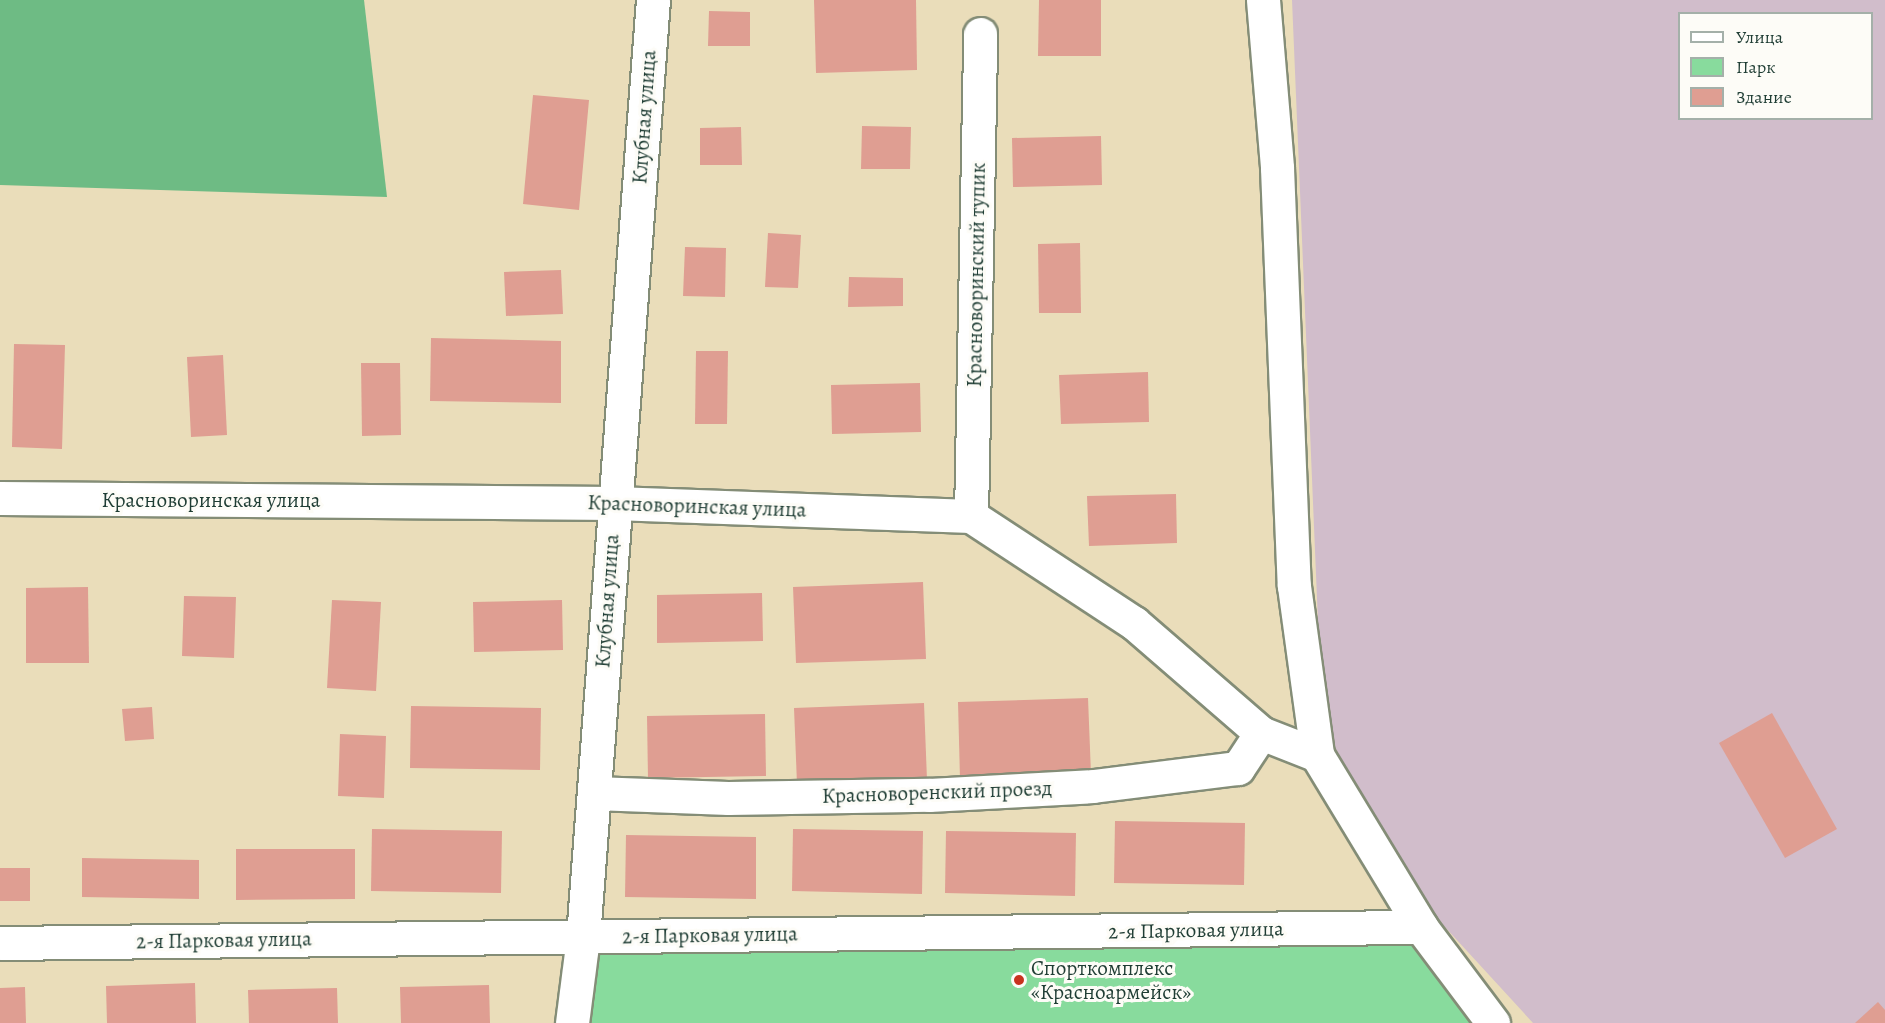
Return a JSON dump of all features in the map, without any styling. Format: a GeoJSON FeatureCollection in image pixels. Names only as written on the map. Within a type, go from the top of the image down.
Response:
{"type":"FeatureCollection","features":[{"type":"Feature","properties":{"kind":"street","name":"Клубная улица"},"geometry":{"type":"LineString","coordinates":[[572,1023],[584,937],[614,503],[653,0]]}},
{"type":"Feature","properties":{"kind":"street"},"geometry":{"type":"LineString","coordinates":[[1263,0],[1277,168],[1294,586],[1317,755],[1421,927],[1493,1023]]}},
{"type":"Feature","properties":{"kind":"street","name":"Красноворинский тупик"},"geometry":{"type":"LineString","coordinates":[[971,516],[980,34]]}},
{"type":"Feature","properties":{"kind":"street","name":"Красноворинская улица"},"geometry":{"type":"LineString","coordinates":[[0,498],[614,503],[971,516]]}},
{"type":"Feature","properties":{"kind":"street"},"geometry":{"type":"LineString","coordinates":[[971,516],[1134,623],[1261,733],[1317,755]]}},
{"type":"Feature","properties":{"kind":"street","name":"Красноворенский проезд"},"geometry":{"type":"LineString","coordinates":[[594,793],[728,798],[928,795],[1093,786],[1238,768],[1261,733]]}},
{"type":"Feature","properties":{"kind":"street","name":"2-я Парковая улица"},"geometry":{"type":"LineString","coordinates":[[0,943],[1421,927]]}},
{"type":"Feature","properties":{"kind":"shaded area"},"geometry":{"type":"Polygon","coordinates":[[[1292,0],[1885,0],[1885,1023],[1533,1023],[1388,865],[1322,718],[1292,0]]]}},
{"type":"Feature","properties":{"kind":"green space"},"geometry":{"type":"Polygon","coordinates":[[[0,0],[364,0],[387,197],[0,185],[0,0]]]}},
{"type":"Feature","properties":{"kind":"green space","name":"Спорткомплекс «Красноармейск»"},"geometry":{"type":"Polygon","coordinates":[[[1421,927],[1493,1023],[572,1023],[583,937],[1421,927]]]}},
{"type":"Feature","properties":{"kind":"building"},"geometry":{"type":"Polygon","coordinates":[[[814,0],[916,0],[917,70],[816,73],[814,0]]]}},
{"type":"Feature","properties":{"kind":"building"},"geometry":{"type":"Polygon","coordinates":[[[1039,0],[1101,0],[1101,56],[1038,56],[1039,0]]]}},
{"type":"Feature","properties":{"kind":"building"},"geometry":{"type":"Polygon","coordinates":[[[709,11],[750,12],[750,46],[708,46],[709,11]]]}},
{"type":"Feature","properties":{"kind":"building"},"geometry":{"type":"Polygon","coordinates":[[[533,95],[589,100],[579,210],[523,204],[533,95]]]}},
{"type":"Feature","properties":{"kind":"building"},"geometry":{"type":"Polygon","coordinates":[[[862,126],[911,127],[910,169],[861,169],[862,126]]]}},
{"type":"Feature","properties":{"kind":"building"},"geometry":{"type":"Polygon","coordinates":[[[741,127],[742,165],[700,165],[700,128],[741,127]]]}},
{"type":"Feature","properties":{"kind":"building"},"geometry":{"type":"Polygon","coordinates":[[[1101,136],[1102,185],[1013,187],[1012,138],[1101,136]]]}},
{"type":"Feature","properties":{"kind":"building"},"geometry":{"type":"Polygon","coordinates":[[[768,233],[801,235],[798,288],[765,287],[768,233]]]}},
{"type":"Feature","properties":{"kind":"building"},"geometry":{"type":"Polygon","coordinates":[[[1080,243],[1081,313],[1039,313],[1038,244],[1080,243]]]}},
{"type":"Feature","properties":{"kind":"building"},"geometry":{"type":"Polygon","coordinates":[[[685,247],[726,248],[725,297],[683,296],[685,247]]]}},
{"type":"Feature","properties":{"kind":"building"},"geometry":{"type":"Polygon","coordinates":[[[561,270],[563,314],[506,316],[504,272],[561,270]]]}},
{"type":"Feature","properties":{"kind":"building"},"geometry":{"type":"Polygon","coordinates":[[[849,277],[903,278],[903,306],[848,307],[849,277]]]}},
{"type":"Feature","properties":{"kind":"building"},"geometry":{"type":"Polygon","coordinates":[[[431,338],[561,341],[561,403],[430,401],[431,338]]]}},
{"type":"Feature","properties":{"kind":"building"},"geometry":{"type":"Polygon","coordinates":[[[14,344],[65,345],[62,449],[12,447],[14,344]]]}},
{"type":"Feature","properties":{"kind":"building"},"geometry":{"type":"Polygon","coordinates":[[[696,351],[728,351],[727,424],[695,424],[696,351]]]}},
{"type":"Feature","properties":{"kind":"building"},"geometry":{"type":"Polygon","coordinates":[[[223,355],[227,435],[191,437],[187,357],[223,355]]]}},
{"type":"Feature","properties":{"kind":"building"},"geometry":{"type":"Polygon","coordinates":[[[361,363],[400,363],[401,435],[362,436],[361,363]]]}},
{"type":"Feature","properties":{"kind":"building"},"geometry":{"type":"Polygon","coordinates":[[[1148,372],[1149,422],[1061,424],[1059,375],[1148,372]]]}},
{"type":"Feature","properties":{"kind":"building"},"geometry":{"type":"Polygon","coordinates":[[[920,383],[921,432],[832,434],[831,385],[920,383]]]}},
{"type":"Feature","properties":{"kind":"building"},"geometry":{"type":"Polygon","coordinates":[[[1176,494],[1177,543],[1089,546],[1087,496],[1176,494]]]}},
{"type":"Feature","properties":{"kind":"building"},"geometry":{"type":"Polygon","coordinates":[[[923,582],[926,659],[796,663],[793,587],[923,582]]]}},
{"type":"Feature","properties":{"kind":"building"},"geometry":{"type":"Polygon","coordinates":[[[88,587],[89,663],[26,663],[26,588],[88,587]]]}},
{"type":"Feature","properties":{"kind":"building"},"geometry":{"type":"Polygon","coordinates":[[[762,593],[763,641],[657,643],[657,595],[762,593]]]}},
{"type":"Feature","properties":{"kind":"building"},"geometry":{"type":"Polygon","coordinates":[[[184,596],[236,597],[234,658],[182,656],[184,596]]]}},
{"type":"Feature","properties":{"kind":"building"},"geometry":{"type":"Polygon","coordinates":[[[332,600],[381,602],[376,691],[327,688],[332,600]]]}},
{"type":"Feature","properties":{"kind":"building"},"geometry":{"type":"Polygon","coordinates":[[[562,600],[563,650],[474,652],[473,602],[562,600]]]}},
{"type":"Feature","properties":{"kind":"building"},"geometry":{"type":"Polygon","coordinates":[[[1088,698],[1091,774],[960,779],[958,702],[1088,698]]]}},
{"type":"Feature","properties":{"kind":"building"},"geometry":{"type":"Polygon","coordinates":[[[924,703],[927,780],[797,784],[794,708],[924,703]]]}},
{"type":"Feature","properties":{"kind":"building"},"geometry":{"type":"Polygon","coordinates":[[[411,706],[541,708],[540,770],[410,768],[411,706]]]}},
{"type":"Feature","properties":{"kind":"building"},"geometry":{"type":"Polygon","coordinates":[[[152,707],[154,739],[125,741],[122,709],[152,707]]]}},
{"type":"Feature","properties":{"kind":"building"},"geometry":{"type":"Polygon","coordinates":[[[1772,713],[1837,829],[1785,858],[1719,743],[1772,713]]]}},
{"type":"Feature","properties":{"kind":"building"},"geometry":{"type":"Polygon","coordinates":[[[765,714],[766,776],[648,778],[647,716],[765,714]]]}},
{"type":"Feature","properties":{"kind":"building"},"geometry":{"type":"Polygon","coordinates":[[[340,734],[386,736],[384,798],[338,796],[340,734]]]}},
{"type":"Feature","properties":{"kind":"building"},"geometry":{"type":"Polygon","coordinates":[[[1115,821],[1245,823],[1244,885],[1114,883],[1115,821]]]}},
{"type":"Feature","properties":{"kind":"building"},"geometry":{"type":"Polygon","coordinates":[[[372,829],[502,831],[501,893],[371,891],[372,829]]]}},
{"type":"Feature","properties":{"kind":"building"},"geometry":{"type":"Polygon","coordinates":[[[793,829],[923,831],[922,894],[792,891],[793,829]]]}},
{"type":"Feature","properties":{"kind":"building"},"geometry":{"type":"Polygon","coordinates":[[[946,831],[1076,833],[1075,896],[945,893],[946,831]]]}},
{"type":"Feature","properties":{"kind":"building"},"geometry":{"type":"Polygon","coordinates":[[[626,835],[756,837],[756,899],[625,897],[626,835]]]}},
{"type":"Feature","properties":{"kind":"building"},"geometry":{"type":"Polygon","coordinates":[[[236,849],[355,849],[355,899],[236,900],[236,849]]]}},
{"type":"Feature","properties":{"kind":"building"},"geometry":{"type":"Polygon","coordinates":[[[82,858],[199,860],[199,899],[82,897],[82,858]]]}},
{"type":"Feature","properties":{"kind":"building"},"geometry":{"type":"Polygon","coordinates":[[[0,868],[30,868],[30,901],[0,901],[0,868]]]}},
{"type":"Feature","properties":{"kind":"building"},"geometry":{"type":"Polygon","coordinates":[[[195,983],[196,1023],[107,1023],[106,986],[195,983]]]}},
{"type":"Feature","properties":{"kind":"building"},"geometry":{"type":"Polygon","coordinates":[[[489,985],[490,1023],[401,1023],[400,987],[489,985]]]}},
{"type":"Feature","properties":{"kind":"building"},"geometry":{"type":"Polygon","coordinates":[[[25,987],[26,1023],[0,1023],[0,988],[25,987]]]}},
{"type":"Feature","properties":{"kind":"building"},"geometry":{"type":"Polygon","coordinates":[[[337,988],[338,1023],[249,1023],[248,990],[337,988]]]}},
{"type":"Feature","properties":{"kind":"building"},"geometry":{"type":"Polygon","coordinates":[[[1878,1002],[1885,1010],[1885,1023],[1855,1023],[1878,1002]]]}},
{"type":"Feature","properties":{"kind":"place","name":"Спорткомплекс «Красноармейск»"},"geometry":{"type":"Point","coordinates":[1019,980]}}]}
